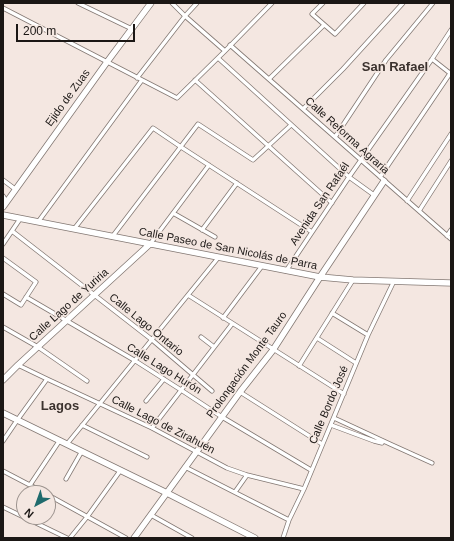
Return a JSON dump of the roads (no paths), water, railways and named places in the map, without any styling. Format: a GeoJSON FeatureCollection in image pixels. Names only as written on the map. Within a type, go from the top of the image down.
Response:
{"type":"FeatureCollection","features":[{"type":"Feature","properties":{"kind":"street"},"geometry":{"type":"LineString","coordinates":[[78,3],[132,29]]}},
{"type":"Feature","properties":{"kind":"street","name":"Ejido de Zuas"},"geometry":{"type":"LineString","coordinates":[[5,204],[151,3]]}},
{"type":"Feature","properties":{"kind":"street"},"geometry":{"type":"LineString","coordinates":[[172,3],[225,51]]}},
{"type":"Feature","properties":{"kind":"street"},"geometry":{"type":"LineString","coordinates":[[137,78],[185,16],[197,3]]}},
{"type":"Feature","properties":{"kind":"street"},"geometry":{"type":"LineString","coordinates":[[3,8],[177,98],[272,3]]}},
{"type":"Feature","properties":{"kind":"street"},"geometry":{"type":"LineString","coordinates":[[323,3],[312,14],[335,34],[364,3]]}},
{"type":"Feature","properties":{"kind":"street"},"geometry":{"type":"LineString","coordinates":[[303,109],[343,69],[402,3]]}},
{"type":"Feature","properties":{"kind":"street"},"geometry":{"type":"LineString","coordinates":[[335,137],[386,60],[433,3]]}},
{"type":"Feature","properties":{"kind":"street"},"geometry":{"type":"LineString","coordinates":[[269,79],[324,24]]}},
{"type":"Feature","properties":{"kind":"street","name":"Avenida San Rafaél"},"geometry":{"type":"LineString","coordinates":[[286,271],[451,30]]}},
{"type":"Feature","properties":{"kind":"street","name":"Calle Reforma Agraria"},"geometry":{"type":"LineString","coordinates":[[230,45],[451,239]]}},
{"type":"Feature","properties":{"kind":"street"},"geometry":{"type":"LineString","coordinates":[[218,58],[349,177],[374,195]]}},
{"type":"Feature","properties":{"kind":"street"},"geometry":{"type":"LineString","coordinates":[[382,179],[451,73],[432,59]]}},
{"type":"Feature","properties":{"kind":"street"},"geometry":{"type":"LineString","coordinates":[[38,222],[142,80]]}},
{"type":"Feature","properties":{"kind":"street"},"geometry":{"type":"LineString","coordinates":[[195,80],[332,203]]}},
{"type":"Feature","properties":{"kind":"street"},"geometry":{"type":"LineString","coordinates":[[112,237],[198,124],[253,160],[292,125]]}},
{"type":"Feature","properties":{"kind":"street"},"geometry":{"type":"LineString","coordinates":[[74,229],[153,128],[312,232]]}},
{"type":"Feature","properties":{"kind":"street"},"geometry":{"type":"LineString","coordinates":[[407,201],[451,134]]}},
{"type":"Feature","properties":{"kind":"street"},"geometry":{"type":"LineString","coordinates":[[419,211],[451,161]]}},
{"type":"Feature","properties":{"kind":"street"},"geometry":{"type":"LineString","coordinates":[[150,244],[209,165]]}},
{"type":"Feature","properties":{"kind":"street","name":"Prolongación Monte Tauro"},"geometry":{"type":"LineString","coordinates":[[134,538],[240,392],[273,350],[374,195],[382,179]]}},
{"type":"Feature","properties":{"kind":"street"},"geometry":{"type":"LineString","coordinates":[[3,180],[15,189]]}},
{"type":"Feature","properties":{"kind":"street"},"geometry":{"type":"LineString","coordinates":[[202,230],[237,184]]}},
{"type":"Feature","properties":{"kind":"street"},"geometry":{"type":"LineString","coordinates":[[3,196],[5,204]]}},
{"type":"Feature","properties":{"kind":"street"},"geometry":{"type":"LineString","coordinates":[[173,213],[216,237]]}},
{"type":"Feature","properties":{"kind":"street","name":"Calle Paseo de San Nicolás de Parra"},"geometry":{"type":"LineString","coordinates":[[3,215],[320,277],[353,280],[451,283]]}},
{"type":"Feature","properties":{"kind":"street"},"geometry":{"type":"LineString","coordinates":[[3,244],[20,219]]}},
{"type":"Feature","properties":{"kind":"street"},"geometry":{"type":"LineString","coordinates":[[447,236],[451,230]]}},
{"type":"Feature","properties":{"kind":"street","name":"Calle Lago Ontario"},"geometry":{"type":"LineString","coordinates":[[12,231],[151,339],[212,391]]}},
{"type":"Feature","properties":{"kind":"street","name":"Calle Lago de Yuriria"},"geometry":{"type":"LineString","coordinates":[[3,380],[6,374],[38,347],[150,244]]}},
{"type":"Feature","properties":{"kind":"street"},"geometry":{"type":"LineString","coordinates":[[3,258],[36,282],[21,305],[3,294]]}},
{"type":"Feature","properties":{"kind":"street"},"geometry":{"type":"LineString","coordinates":[[67,444],[218,258]]}},
{"type":"Feature","properties":{"kind":"street"},"geometry":{"type":"LineString","coordinates":[[223,318],[262,266]]}},
{"type":"Feature","properties":{"kind":"street"},"geometry":{"type":"LineString","coordinates":[[299,366],[353,280]]}},
{"type":"Feature","properties":{"kind":"street","name":"Calle Bordo José"},"geometry":{"type":"LineString","coordinates":[[283,538],[289,520],[304,489],[368,335],[394,281]]}},
{"type":"Feature","properties":{"kind":"street"},"geometry":{"type":"LineString","coordinates":[[188,295],[344,394]]}},
{"type":"Feature","properties":{"kind":"street","name":"Calle Lago Hurón"},"geometry":{"type":"LineString","coordinates":[[26,297],[134,360],[222,417],[311,470]]}},
{"type":"Feature","properties":{"kind":"street"},"geometry":{"type":"LineString","coordinates":[[332,313],[368,335]]}},
{"type":"Feature","properties":{"kind":"street"},"geometry":{"type":"LineString","coordinates":[[152,428],[232,324]]}},
{"type":"Feature","properties":{"kind":"street"},"geometry":{"type":"LineString","coordinates":[[3,327],[38,347],[87,381]]}},
{"type":"Feature","properties":{"kind":"street"},"geometry":{"type":"LineString","coordinates":[[201,337],[214,347]]}},
{"type":"Feature","properties":{"kind":"street"},"geometry":{"type":"LineString","coordinates":[[317,338],[356,363]]}},
{"type":"Feature","properties":{"kind":"street","name":"Calle Lago de Zirahuén"},"geometry":{"type":"LineString","coordinates":[[18,365],[47,380],[152,428],[227,468],[247,475],[304,489]]}},
{"type":"Feature","properties":{"kind":"street"},"geometry":{"type":"LineString","coordinates":[[146,401],[164,379]]}},
{"type":"Feature","properties":{"kind":"street"},"geometry":{"type":"LineString","coordinates":[[3,442],[47,380]]}},
{"type":"Feature","properties":{"kind":"street"},"geometry":{"type":"LineString","coordinates":[[240,392],[322,444]]}},
{"type":"Feature","properties":{"kind":"street"},"geometry":{"type":"LineString","coordinates":[[3,413],[18,419],[255,538]]}},
{"type":"Feature","properties":{"kind":"street"},"geometry":{"type":"LineString","coordinates":[[334,418],[432,463]]}},
{"type":"Feature","properties":{"kind":"street"},"geometry":{"type":"LineString","coordinates":[[82,425],[147,457]]}},
{"type":"Feature","properties":{"kind":"street"},"geometry":{"type":"LineString","coordinates":[[331,425],[374,441],[390,444]]}},
{"type":"Feature","properties":{"kind":"street"},"geometry":{"type":"LineString","coordinates":[[3,471],[30,484],[60,440]]}},
{"type":"Feature","properties":{"kind":"street"},"geometry":{"type":"LineString","coordinates":[[66,479],[82,451]]}},
{"type":"Feature","properties":{"kind":"street"},"geometry":{"type":"LineString","coordinates":[[186,467],[289,520]]}},
{"type":"Feature","properties":{"kind":"street"},"geometry":{"type":"LineString","coordinates":[[3,507],[68,538],[86,517],[120,471]]}},
{"type":"Feature","properties":{"kind":"street"},"geometry":{"type":"LineString","coordinates":[[235,492],[247,475]]}},
{"type":"Feature","properties":{"kind":"street"},"geometry":{"type":"LineString","coordinates":[[56,500],[126,538]]}},
{"type":"Feature","properties":{"kind":"street"},"geometry":{"type":"LineString","coordinates":[[151,515],[192,538]]}},
{"type":"Feature","properties":{"kind":"district","name":"San Rafael"},"geometry":{"type":"Point","coordinates":[395,67]}},
{"type":"Feature","properties":{"kind":"district","name":"Lagos"},"geometry":{"type":"Point","coordinates":[60,406]}}]}
